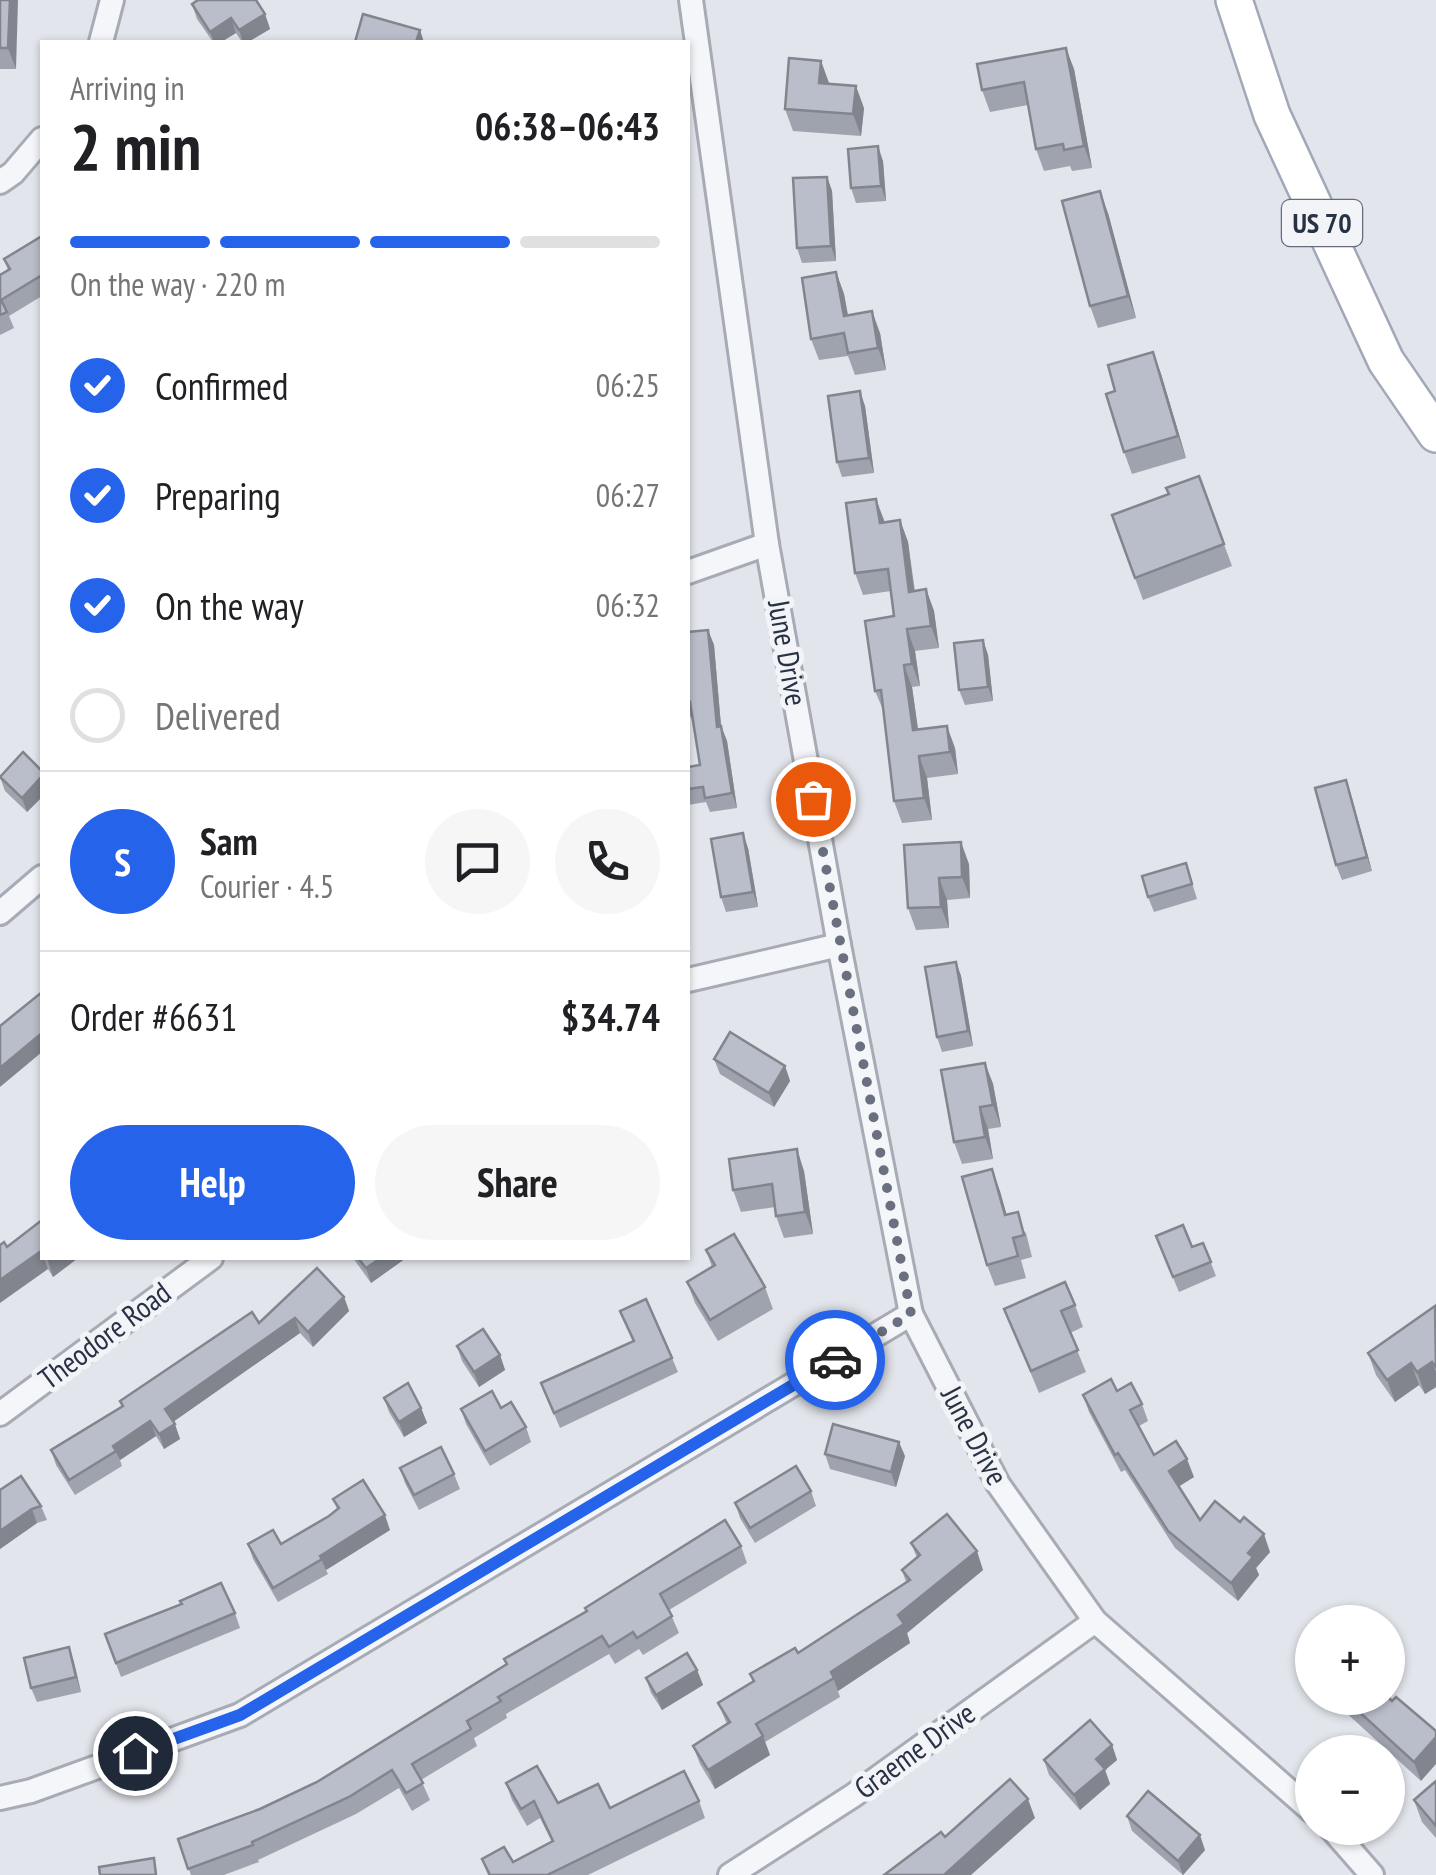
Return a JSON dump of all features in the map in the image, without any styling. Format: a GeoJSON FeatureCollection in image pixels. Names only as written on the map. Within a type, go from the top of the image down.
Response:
{"type":"FeatureCollection","features":[{"type":"Feature","properties":{"kind":"main road","name":"US 70"},"geometry":{"type":"LineString","coordinates":[[1234,0],[1272,115],[1290,156],[1386,361],[1436,434]]}},
{"type":"Feature","properties":{"kind":"street"},"geometry":{"type":"LineString","coordinates":[[102,40],[112,0]]}},
{"type":"Feature","properties":{"kind":"street","name":"June Drive"},"geometry":{"type":"LineString","coordinates":[[691,0],[767,544],[911,1314],[998,1484],[1095,1620],[1295,1796]]}},
{"type":"Feature","properties":{"kind":"street"},"geometry":{"type":"LineString","coordinates":[[0,182],[40,141]]}},
{"type":"Feature","properties":{"kind":"street"},"geometry":{"type":"LineString","coordinates":[[690,571],[767,544]]}},
{"type":"Feature","properties":{"kind":"street"},"geometry":{"type":"LineString","coordinates":[[0,913],[40,879]]}},
{"type":"Feature","properties":{"kind":"street"},"geometry":{"type":"LineString","coordinates":[[690,980],[839,945]]}},
{"type":"Feature","properties":{"kind":"street","name":"Theodore Road"},"geometry":{"type":"LineString","coordinates":[[0,1414],[208,1260]]}},
{"type":"Feature","properties":{"kind":"street"},"geometry":{"type":"LineString","coordinates":[[0,1798],[240,1715],[911,1314]]}},
{"type":"Feature","properties":{"kind":"street","name":"Graeme Drive"},"geometry":{"type":"LineString","coordinates":[[730,1875],[854,1796],[1095,1620]]}},
{"type":"Feature","properties":{"kind":"street"},"geometry":{"type":"LineString","coordinates":[[1346,1845],[1372,1875]]}},
{"type":"Feature","properties":{"kind":"building"},"geometry":{"type":"Polygon","coordinates":[[[0,0],[10,0],[8,48],[0,48],[0,0]]]}},
{"type":"Feature","properties":{"kind":"building"},"geometry":{"type":"Polygon","coordinates":[[[198,0],[256,0],[265,14],[239,30],[231,18],[210,32],[192,4],[198,0]]]}},
{"type":"Feature","properties":{"kind":"building"},"geometry":{"type":"Polygon","coordinates":[[[363,14],[420,30],[417,40],[356,40],[363,14]]]}},
{"type":"Feature","properties":{"kind":"building"},"geometry":{"type":"Polygon","coordinates":[[[1066,48],[1084,146],[1064,150],[1063,144],[1036,149],[1024,82],[982,90],[977,64],[1066,48]]]}},
{"type":"Feature","properties":{"kind":"building"},"geometry":{"type":"Polygon","coordinates":[[[789,58],[821,61],[819,83],[856,86],[853,114],[785,109],[789,58]]]}},
{"type":"Feature","properties":{"kind":"building"},"geometry":{"type":"Polygon","coordinates":[[[878,146],[881,186],[851,188],[848,149],[878,146]]]}},
{"type":"Feature","properties":{"kind":"building"},"geometry":{"type":"Polygon","coordinates":[[[827,177],[831,246],[797,248],[793,178],[827,177]]]}},
{"type":"Feature","properties":{"kind":"building"},"geometry":{"type":"Polygon","coordinates":[[[1100,191],[1128,296],[1090,306],[1062,201],[1100,191]]]}},
{"type":"Feature","properties":{"kind":"building"},"geometry":{"type":"Polygon","coordinates":[[[40,237],[40,276],[1,300],[7,312],[0,315],[0,275],[10,269],[4,259],[40,237]]]}},
{"type":"Feature","properties":{"kind":"building"},"geometry":{"type":"Polygon","coordinates":[[[836,272],[844,316],[872,311],[878,348],[848,353],[844,333],[811,339],[802,278],[836,272]]]}},
{"type":"Feature","properties":{"kind":"building"},"geometry":{"type":"Polygon","coordinates":[[[1153,352],[1178,436],[1124,452],[1106,394],[1115,391],[1108,365],[1153,352]]]}},
{"type":"Feature","properties":{"kind":"building"},"geometry":{"type":"Polygon","coordinates":[[[860,391],[869,458],[837,462],[828,396],[860,391]]]}},
{"type":"Feature","properties":{"kind":"building"},"geometry":{"type":"Polygon","coordinates":[[[1199,476],[1224,544],[1135,578],[1112,515],[1169,494],[1166,488],[1199,476]]]}},
{"type":"Feature","properties":{"kind":"building"},"geometry":{"type":"Polygon","coordinates":[[[876,499],[880,523],[900,520],[909,592],[926,589],[931,626],[907,629],[912,664],[904,665],[913,730],[947,726],[950,752],[919,756],[924,798],[894,801],[881,690],[875,691],[865,621],[894,616],[888,569],[855,573],[846,503],[876,499]]]}},
{"type":"Feature","properties":{"kind":"building"},"geometry":{"type":"Polygon","coordinates":[[[708,630],[717,727],[721,726],[732,793],[705,798],[703,787],[690,789],[690,767],[700,765],[690,702],[690,632],[708,630]]]}},
{"type":"Feature","properties":{"kind":"building"},"geometry":{"type":"Polygon","coordinates":[[[983,640],[988,687],[959,690],[954,643],[983,640]]]}},
{"type":"Feature","properties":{"kind":"building"},"geometry":{"type":"Polygon","coordinates":[[[23,752],[40,769],[40,778],[22,798],[0,777],[23,752]]]}},
{"type":"Feature","properties":{"kind":"building"},"geometry":{"type":"Polygon","coordinates":[[[1346,780],[1367,857],[1336,865],[1315,788],[1346,780]]]}},
{"type":"Feature","properties":{"kind":"building"},"geometry":{"type":"Polygon","coordinates":[[[743,833],[753,892],[721,897],[711,839],[743,833]]]}},
{"type":"Feature","properties":{"kind":"building"},"geometry":{"type":"Polygon","coordinates":[[[961,842],[962,877],[939,878],[941,907],[908,908],[904,845],[961,842]]]}},
{"type":"Feature","properties":{"kind":"building"},"geometry":{"type":"Polygon","coordinates":[[[1186,863],[1192,884],[1148,897],[1142,876],[1186,863]]]}},
{"type":"Feature","properties":{"kind":"building"},"geometry":{"type":"Polygon","coordinates":[[[956,962],[968,1031],[937,1037],[925,967],[956,962]]]}},
{"type":"Feature","properties":{"kind":"building"},"geometry":{"type":"Polygon","coordinates":[[[40,994],[40,1035],[0,1068],[0,1026],[40,994]]]}},
{"type":"Feature","properties":{"kind":"building"},"geometry":{"type":"Polygon","coordinates":[[[730,1032],[785,1066],[769,1093],[714,1059],[730,1032]]]}},
{"type":"Feature","properties":{"kind":"building"},"geometry":{"type":"Polygon","coordinates":[[[985,1063],[993,1105],[980,1107],[985,1137],[954,1142],[941,1070],[985,1063]]]}},
{"type":"Feature","properties":{"kind":"building"},"geometry":{"type":"Polygon","coordinates":[[[797,1149],[805,1212],[776,1216],[772,1184],[733,1190],[729,1159],[797,1149]]]}},
{"type":"Feature","properties":{"kind":"building"},"geometry":{"type":"Polygon","coordinates":[[[992,1169],[1005,1215],[1018,1212],[1024,1235],[1013,1238],[1018,1256],[987,1265],[962,1177],[992,1169]]]}},
{"type":"Feature","properties":{"kind":"building"},"geometry":{"type":"Polygon","coordinates":[[[40,1222],[40,1252],[0,1280],[0,1245],[4,1242],[7,1247],[40,1222]]]}},
{"type":"Feature","properties":{"kind":"building"},"geometry":{"type":"Polygon","coordinates":[[[1183,1225],[1192,1247],[1203,1243],[1211,1262],[1173,1277],[1156,1236],[1183,1225]]]}},
{"type":"Feature","properties":{"kind":"building"},"geometry":{"type":"Polygon","coordinates":[[[734,1234],[765,1287],[710,1320],[687,1282],[715,1265],[706,1250],[734,1234]]]}},
{"type":"Feature","properties":{"kind":"building"},"geometry":{"type":"Polygon","coordinates":[[[360,1260],[378,1260],[366,1268],[360,1260]]]}},
{"type":"Feature","properties":{"kind":"building"},"geometry":{"type":"Polygon","coordinates":[[[317,1268],[344,1297],[308,1332],[295,1318],[165,1409],[175,1424],[159,1434],[150,1421],[113,1446],[116,1451],[69,1480],[51,1450],[123,1406],[120,1401],[252,1312],[259,1323],[317,1268]]]}},
{"type":"Feature","properties":{"kind":"building"},"geometry":{"type":"Polygon","coordinates":[[[1065,1282],[1075,1305],[1061,1311],[1078,1350],[1031,1371],[1004,1309],[1065,1282]]]}},
{"type":"Feature","properties":{"kind":"building"},"geometry":{"type":"Polygon","coordinates":[[[646,1299],[672,1358],[554,1413],[541,1383],[634,1341],[620,1311],[646,1299]]]}},
{"type":"Feature","properties":{"kind":"building"},"geometry":{"type":"Polygon","coordinates":[[[1435,1306],[1436,1367],[1432,1362],[1417,1372],[1411,1363],[1387,1380],[1368,1353],[1435,1306]]]}},
{"type":"Feature","properties":{"kind":"building"},"geometry":{"type":"Polygon","coordinates":[[[483,1329],[500,1355],[474,1372],[457,1346],[483,1329]]]}},
{"type":"Feature","properties":{"kind":"building"},"geometry":{"type":"Polygon","coordinates":[[[1111,1379],[1117,1391],[1131,1383],[1142,1404],[1130,1410],[1154,1455],[1176,1441],[1187,1459],[1169,1471],[1200,1520],[1215,1501],[1240,1522],[1244,1517],[1264,1534],[1248,1553],[1253,1557],[1231,1583],[1168,1531],[1118,1453],[1115,1455],[1083,1395],[1111,1379]]]}},
{"type":"Feature","properties":{"kind":"building"},"geometry":{"type":"Polygon","coordinates":[[[408,1383],[421,1408],[399,1422],[384,1398],[408,1383]]]}},
{"type":"Feature","properties":{"kind":"building"},"geometry":{"type":"Polygon","coordinates":[[[492,1391],[501,1408],[511,1402],[526,1427],[485,1451],[461,1409],[492,1391]]]}},
{"type":"Feature","properties":{"kind":"building"},"geometry":{"type":"Polygon","coordinates":[[[833,1424],[899,1442],[891,1472],[825,1454],[833,1424]]]}},
{"type":"Feature","properties":{"kind":"building"},"geometry":{"type":"Polygon","coordinates":[[[441,1447],[454,1474],[414,1495],[400,1468],[441,1447]]]}},
{"type":"Feature","properties":{"kind":"building"},"geometry":{"type":"Polygon","coordinates":[[[796,1466],[811,1491],[750,1528],[735,1503],[796,1466]]]}},
{"type":"Feature","properties":{"kind":"building"},"geometry":{"type":"Polygon","coordinates":[[[21,1476],[41,1506],[0,1531],[0,1490],[21,1476]]]}},
{"type":"Feature","properties":{"kind":"building"},"geometry":{"type":"Polygon","coordinates":[[[363,1480],[385,1515],[273,1588],[248,1544],[273,1530],[281,1544],[329,1516],[339,1508],[333,1499],[363,1480]]]}},
{"type":"Feature","properties":{"kind":"building"},"geometry":{"type":"Polygon","coordinates":[[[947,1514],[977,1551],[898,1615],[904,1624],[831,1672],[834,1678],[756,1724],[763,1736],[708,1770],[693,1746],[730,1722],[718,1703],[754,1681],[750,1674],[795,1648],[798,1653],[910,1580],[902,1570],[920,1555],[911,1543],[947,1514]]]}},
{"type":"Feature","properties":{"kind":"building"},"geometry":{"type":"Polygon","coordinates":[[[725,1520],[741,1546],[660,1594],[672,1616],[637,1638],[633,1632],[609,1647],[602,1636],[498,1697],[501,1701],[467,1721],[471,1729],[412,1764],[423,1783],[406,1793],[392,1770],[349,1797],[252,1842],[253,1845],[188,1869],[178,1839],[260,1809],[317,1782],[507,1664],[504,1659],[587,1611],[585,1608],[725,1520]]]}},
{"type":"Feature","properties":{"kind":"building"},"geometry":{"type":"Polygon","coordinates":[[[221,1583],[235,1613],[116,1663],[105,1634],[182,1604],[180,1601],[221,1583]]]}},
{"type":"Feature","properties":{"kind":"building"},"geometry":{"type":"Polygon","coordinates":[[[69,1647],[76,1677],[31,1688],[24,1658],[69,1647]]]}},
{"type":"Feature","properties":{"kind":"building"},"geometry":{"type":"Polygon","coordinates":[[[687,1653],[697,1670],[656,1695],[646,1678],[687,1653]]]}},
{"type":"Feature","properties":{"kind":"building"},"geometry":{"type":"Polygon","coordinates":[[[1405,1705],[1436,1731],[1436,1737],[1414,1762],[1405,1754],[1405,1735],[1384,1735],[1363,1715],[1405,1715],[1405,1705]]]}},
{"type":"Feature","properties":{"kind":"building"},"geometry":{"type":"Polygon","coordinates":[[[1090,1720],[1112,1745],[1096,1759],[1105,1769],[1074,1795],[1044,1760],[1090,1720]]]}},
{"type":"Feature","properties":{"kind":"building"},"geometry":{"type":"Polygon","coordinates":[[[537,1766],[558,1803],[598,1784],[610,1808],[684,1771],[699,1801],[547,1875],[490,1875],[482,1859],[504,1847],[513,1862],[553,1841],[534,1801],[521,1809],[506,1783],[537,1766]]]}},
{"type":"Feature","properties":{"kind":"building"},"geometry":{"type":"Polygon","coordinates":[[[1010,1779],[1028,1799],[946,1875],[884,1875],[941,1832],[945,1837],[1010,1779]]]}},
{"type":"Feature","properties":{"kind":"building"},"geometry":{"type":"Polygon","coordinates":[[[1436,1781],[1436,1826],[1414,1800],[1436,1781]]]}},
{"type":"Feature","properties":{"kind":"building"},"geometry":{"type":"Polygon","coordinates":[[[1148,1791],[1200,1835],[1178,1861],[1127,1816],[1148,1791]]]}},
{"type":"Feature","properties":{"kind":"building"},"geometry":{"type":"Polygon","coordinates":[[[154,1858],[156,1875],[100,1875],[99,1867],[154,1858]]]}},
{"type":"Feature","properties":{"kind":"way so far"},"geometry":{"type":"LineString","coordinates":[[813,799],[911,1314],[835,1360]]}},
{"type":"Feature","properties":{"kind":"route"},"geometry":{"type":"LineString","coordinates":[[135,1753],[240,1715],[835,1360]]}}]}
